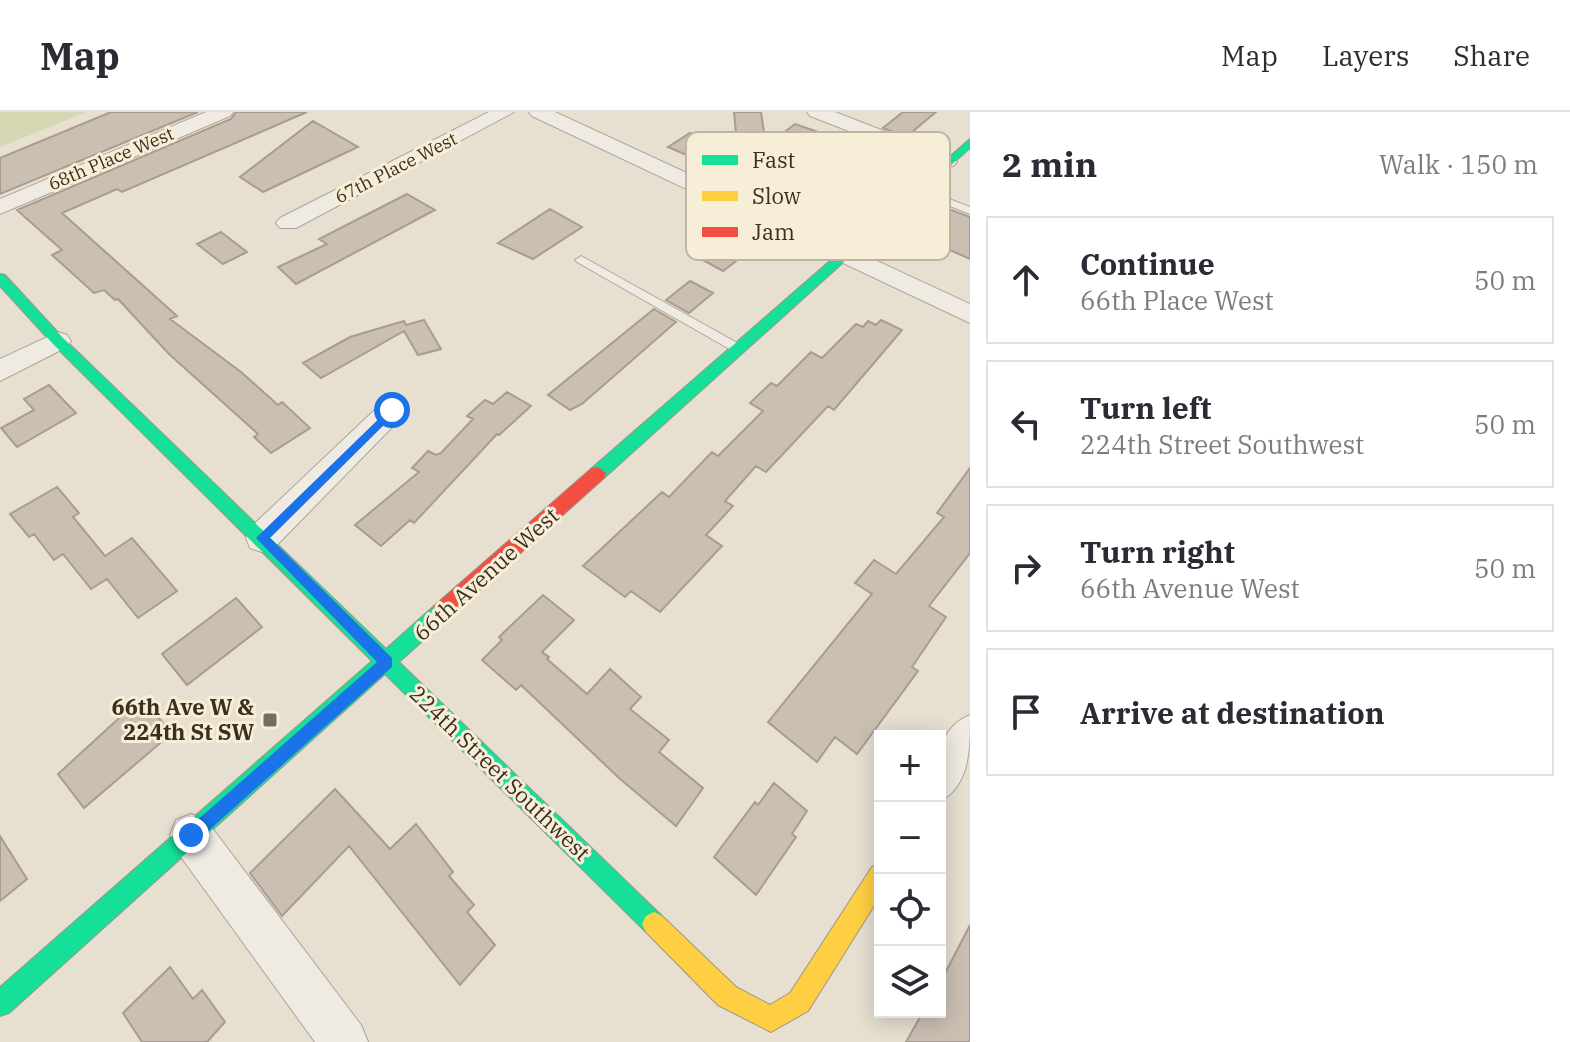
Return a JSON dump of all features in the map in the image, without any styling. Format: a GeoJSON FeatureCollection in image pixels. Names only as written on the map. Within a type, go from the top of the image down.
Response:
{"type":"FeatureCollection","features":[{"type":"Feature","properties":{"kind":"street","name":"68th Place West"},"geometry":{"type":"LineString","coordinates":[[0,207],[223,112]]}},
{"type":"Feature","properties":{"kind":"street","name":"67th Place West"},"geometry":{"type":"LineString","coordinates":[[288,223],[504,112]]}},
{"type":"Feature","properties":{"kind":"street"},"geometry":{"type":"LineString","coordinates":[[539,112],[686,180]]}},
{"type":"Feature","properties":{"kind":"street"},"geometry":{"type":"LineString","coordinates":[[817,112],[869,132]]}},
{"type":"Feature","properties":{"kind":"street","name":"66th Avenue West"},"geometry":{"type":"LineString","coordinates":[[950,159],[970,142]]}},
{"type":"Feature","properties":{"kind":"street","name":"66th Avenue West"},"geometry":{"type":"LineString","coordinates":[[0,1004],[387,663],[834,260]]}},
{"type":"Feature","properties":{"kind":"street"},"geometry":{"type":"LineString","coordinates":[[857,260],[970,314]]}},
{"type":"Feature","properties":{"kind":"street","name":"224th Street Southwest"},"geometry":{"type":"LineString","coordinates":[[0,278],[58,341],[727,996],[771,1019],[799,1002],[874,884]]}},
{"type":"Feature","properties":{"kind":"street"},"geometry":{"type":"LineString","coordinates":[[0,371],[58,341]]}},
{"type":"Feature","properties":{"kind":"street"},"geometry":{"type":"LineString","coordinates":[[262,538],[392,410]]}},
{"type":"Feature","properties":{"kind":"street"},"geometry":{"type":"LineString","coordinates":[[946,772],[970,734]]}},
{"type":"Feature","properties":{"kind":"street"},"geometry":{"type":"LineString","coordinates":[[191,835],[344,1042]]}},
{"type":"Feature","properties":{"kind":"lane"},"geometry":{"type":"LineString","coordinates":[[950,203],[970,211]]}},
{"type":"Feature","properties":{"kind":"lane"},"geometry":{"type":"LineString","coordinates":[[581,260],[737,348]]}},
{"type":"Feature","properties":{"kind":"green space"},"geometry":{"type":"Polygon","coordinates":[[[0,112],[87,112],[0,147],[0,112]]]}},
{"type":"Feature","properties":{"kind":"building"},"geometry":{"type":"Polygon","coordinates":[[[111,112],[198,112],[0,194],[0,158],[111,112]]]}},
{"type":"Feature","properties":{"kind":"building"},"geometry":{"type":"Polygon","coordinates":[[[236,112],[307,112],[122,192],[117,189],[62,213],[177,316],[170,319],[241,372],[278,405],[282,402],[310,428],[271,453],[254,437],[258,434],[169,354],[118,299],[115,300],[104,290],[94,293],[52,255],[62,250],[17,210],[231,119],[236,112]]]}},
{"type":"Feature","properties":{"kind":"building"},"geometry":{"type":"Polygon","coordinates":[[[734,112],[761,112],[764,132],[736,132],[734,112]]]}},
{"type":"Feature","properties":{"kind":"building"},"geometry":{"type":"Polygon","coordinates":[[[903,112],[936,112],[912,132],[893,132],[883,128],[903,112]]]}},
{"type":"Feature","properties":{"kind":"building"},"geometry":{"type":"Polygon","coordinates":[[[313,121],[358,147],[263,192],[240,177],[313,121]]]}},
{"type":"Feature","properties":{"kind":"building"},"geometry":{"type":"Polygon","coordinates":[[[795,124],[819,132],[784,132],[795,124]]]}},
{"type":"Feature","properties":{"kind":"building"},"geometry":{"type":"Polygon","coordinates":[[[686,136],[686,155],[668,147],[686,136]]]}},
{"type":"Feature","properties":{"kind":"building"},"geometry":{"type":"Polygon","coordinates":[[[407,194],[435,210],[296,284],[278,267],[327,244],[319,239],[407,194]]]}},
{"type":"Feature","properties":{"kind":"building"},"geometry":{"type":"Polygon","coordinates":[[[550,209],[582,227],[533,259],[498,243],[550,209]]]}},
{"type":"Feature","properties":{"kind":"building"},"geometry":{"type":"Polygon","coordinates":[[[950,210],[970,217],[970,259],[950,250],[950,210]]]}},
{"type":"Feature","properties":{"kind":"building"},"geometry":{"type":"Polygon","coordinates":[[[221,232],[247,252],[223,264],[197,244],[221,232]]]}},
{"type":"Feature","properties":{"kind":"building"},"geometry":{"type":"Polygon","coordinates":[[[703,260],[737,260],[723,271],[703,260]]]}},
{"type":"Feature","properties":{"kind":"building"},"geometry":{"type":"Polygon","coordinates":[[[690,281],[713,293],[689,313],[666,300],[690,281]]]}},
{"type":"Feature","properties":{"kind":"building"},"geometry":{"type":"Polygon","coordinates":[[[654,309],[676,322],[582,404],[570,410],[548,395],[654,309]]]}},
{"type":"Feature","properties":{"kind":"building"},"geometry":{"type":"Polygon","coordinates":[[[424,320],[441,349],[418,355],[404,331],[321,378],[303,363],[350,337],[404,321],[406,325],[424,320]]]}},
{"type":"Feature","properties":{"kind":"building"},"geometry":{"type":"Polygon","coordinates":[[[881,320],[902,330],[834,410],[828,406],[766,472],[756,466],[725,501],[733,506],[706,535],[722,546],[660,612],[631,591],[625,597],[583,566],[662,492],[669,497],[712,452],[718,456],[763,411],[750,403],[771,383],[777,386],[811,352],[822,358],[856,324],[863,327],[868,321],[876,325],[881,320]]]}},
{"type":"Feature","properties":{"kind":"building"},"geometry":{"type":"Polygon","coordinates":[[[49,385],[76,413],[17,447],[1,428],[34,410],[24,399],[49,385]]]}},
{"type":"Feature","properties":{"kind":"building"},"geometry":{"type":"Polygon","coordinates":[[[507,392],[531,406],[497,434],[414,523],[410,520],[381,546],[355,525],[419,472],[412,468],[428,451],[436,455],[441,453],[473,419],[467,416],[485,400],[493,404],[507,392]]]}},
{"type":"Feature","properties":{"kind":"building"},"geometry":{"type":"Polygon","coordinates":[[[970,468],[970,553],[929,606],[946,617],[912,667],[918,671],[857,754],[835,737],[817,762],[768,722],[872,594],[855,583],[874,560],[896,574],[944,517],[937,513],[970,468]]]}},
{"type":"Feature","properties":{"kind":"building"},"geometry":{"type":"Polygon","coordinates":[[[57,487],[79,513],[73,517],[105,556],[132,538],[177,591],[138,618],[107,579],[91,589],[63,554],[54,560],[34,534],[29,537],[10,514],[57,487]]]}},
{"type":"Feature","properties":{"kind":"building"},"geometry":{"type":"Polygon","coordinates":[[[543,595],[574,620],[542,652],[549,657],[547,659],[587,694],[610,669],[641,697],[630,709],[669,740],[659,752],[703,788],[676,826],[619,778],[521,685],[516,690],[482,660],[502,640],[499,637],[543,595]]]}},
{"type":"Feature","properties":{"kind":"building"},"geometry":{"type":"Polygon","coordinates":[[[236,598],[262,627],[187,685],[162,654],[236,598]]]}},
{"type":"Feature","properties":{"kind":"building"},"geometry":{"type":"Polygon","coordinates":[[[141,698],[172,733],[84,808],[58,774],[141,698]]]}},
{"type":"Feature","properties":{"kind":"building"},"geometry":{"type":"Polygon","coordinates":[[[774,783],[807,811],[792,834],[796,837],[756,895],[714,857],[755,802],[758,805],[774,783]]]}},
{"type":"Feature","properties":{"kind":"building"},"geometry":{"type":"Polygon","coordinates":[[[335,789],[390,849],[416,824],[453,872],[449,876],[474,905],[467,912],[495,945],[460,985],[349,846],[282,916],[250,873],[335,789]]]}},
{"type":"Feature","properties":{"kind":"building"},"geometry":{"type":"Polygon","coordinates":[[[0,836],[27,879],[0,901],[0,836]]]}},
{"type":"Feature","properties":{"kind":"building"},"geometry":{"type":"Polygon","coordinates":[[[970,925],[970,1042],[906,1042],[920,1018],[946,1018],[946,971],[970,925]]]}},
{"type":"Feature","properties":{"kind":"building"},"geometry":{"type":"Polygon","coordinates":[[[170,967],[193,999],[202,990],[225,1022],[207,1042],[142,1042],[123,1013],[170,967]]]}},
{"type":"Feature","properties":{"kind":"traffic: fast"},"geometry":{"type":"LineString","coordinates":[[950,160],[970,142]]}},
{"type":"Feature","properties":{"kind":"traffic: fast"},"geometry":{"type":"LineString","coordinates":[[598,473],[837,260]]}},
{"type":"Feature","properties":{"kind":"traffic: fast"},"geometry":{"type":"LineString","coordinates":[[0,278],[58,341],[654,924]]}},
{"type":"Feature","properties":{"kind":"traffic: fast"},"geometry":{"type":"LineString","coordinates":[[0,1004],[441,612]]}},
{"type":"Feature","properties":{"kind":"traffic: slow"},"geometry":{"type":"LineString","coordinates":[[654,924],[727,996],[771,1019],[799,1002],[874,884]]}},
{"type":"Feature","properties":{"kind":"traffic: jam"},"geometry":{"type":"LineString","coordinates":[[441,612],[598,473]]}},
{"type":"Feature","properties":{"kind":"place","name":"66th Ave W & 224th St SW"},"geometry":{"type":"Point","coordinates":[270,720]}},
{"type":"Feature","properties":{"kind":"route"},"geometry":{"type":"LineString","coordinates":[[191,835],[387,663],[262,538],[392,410]]}}]}
